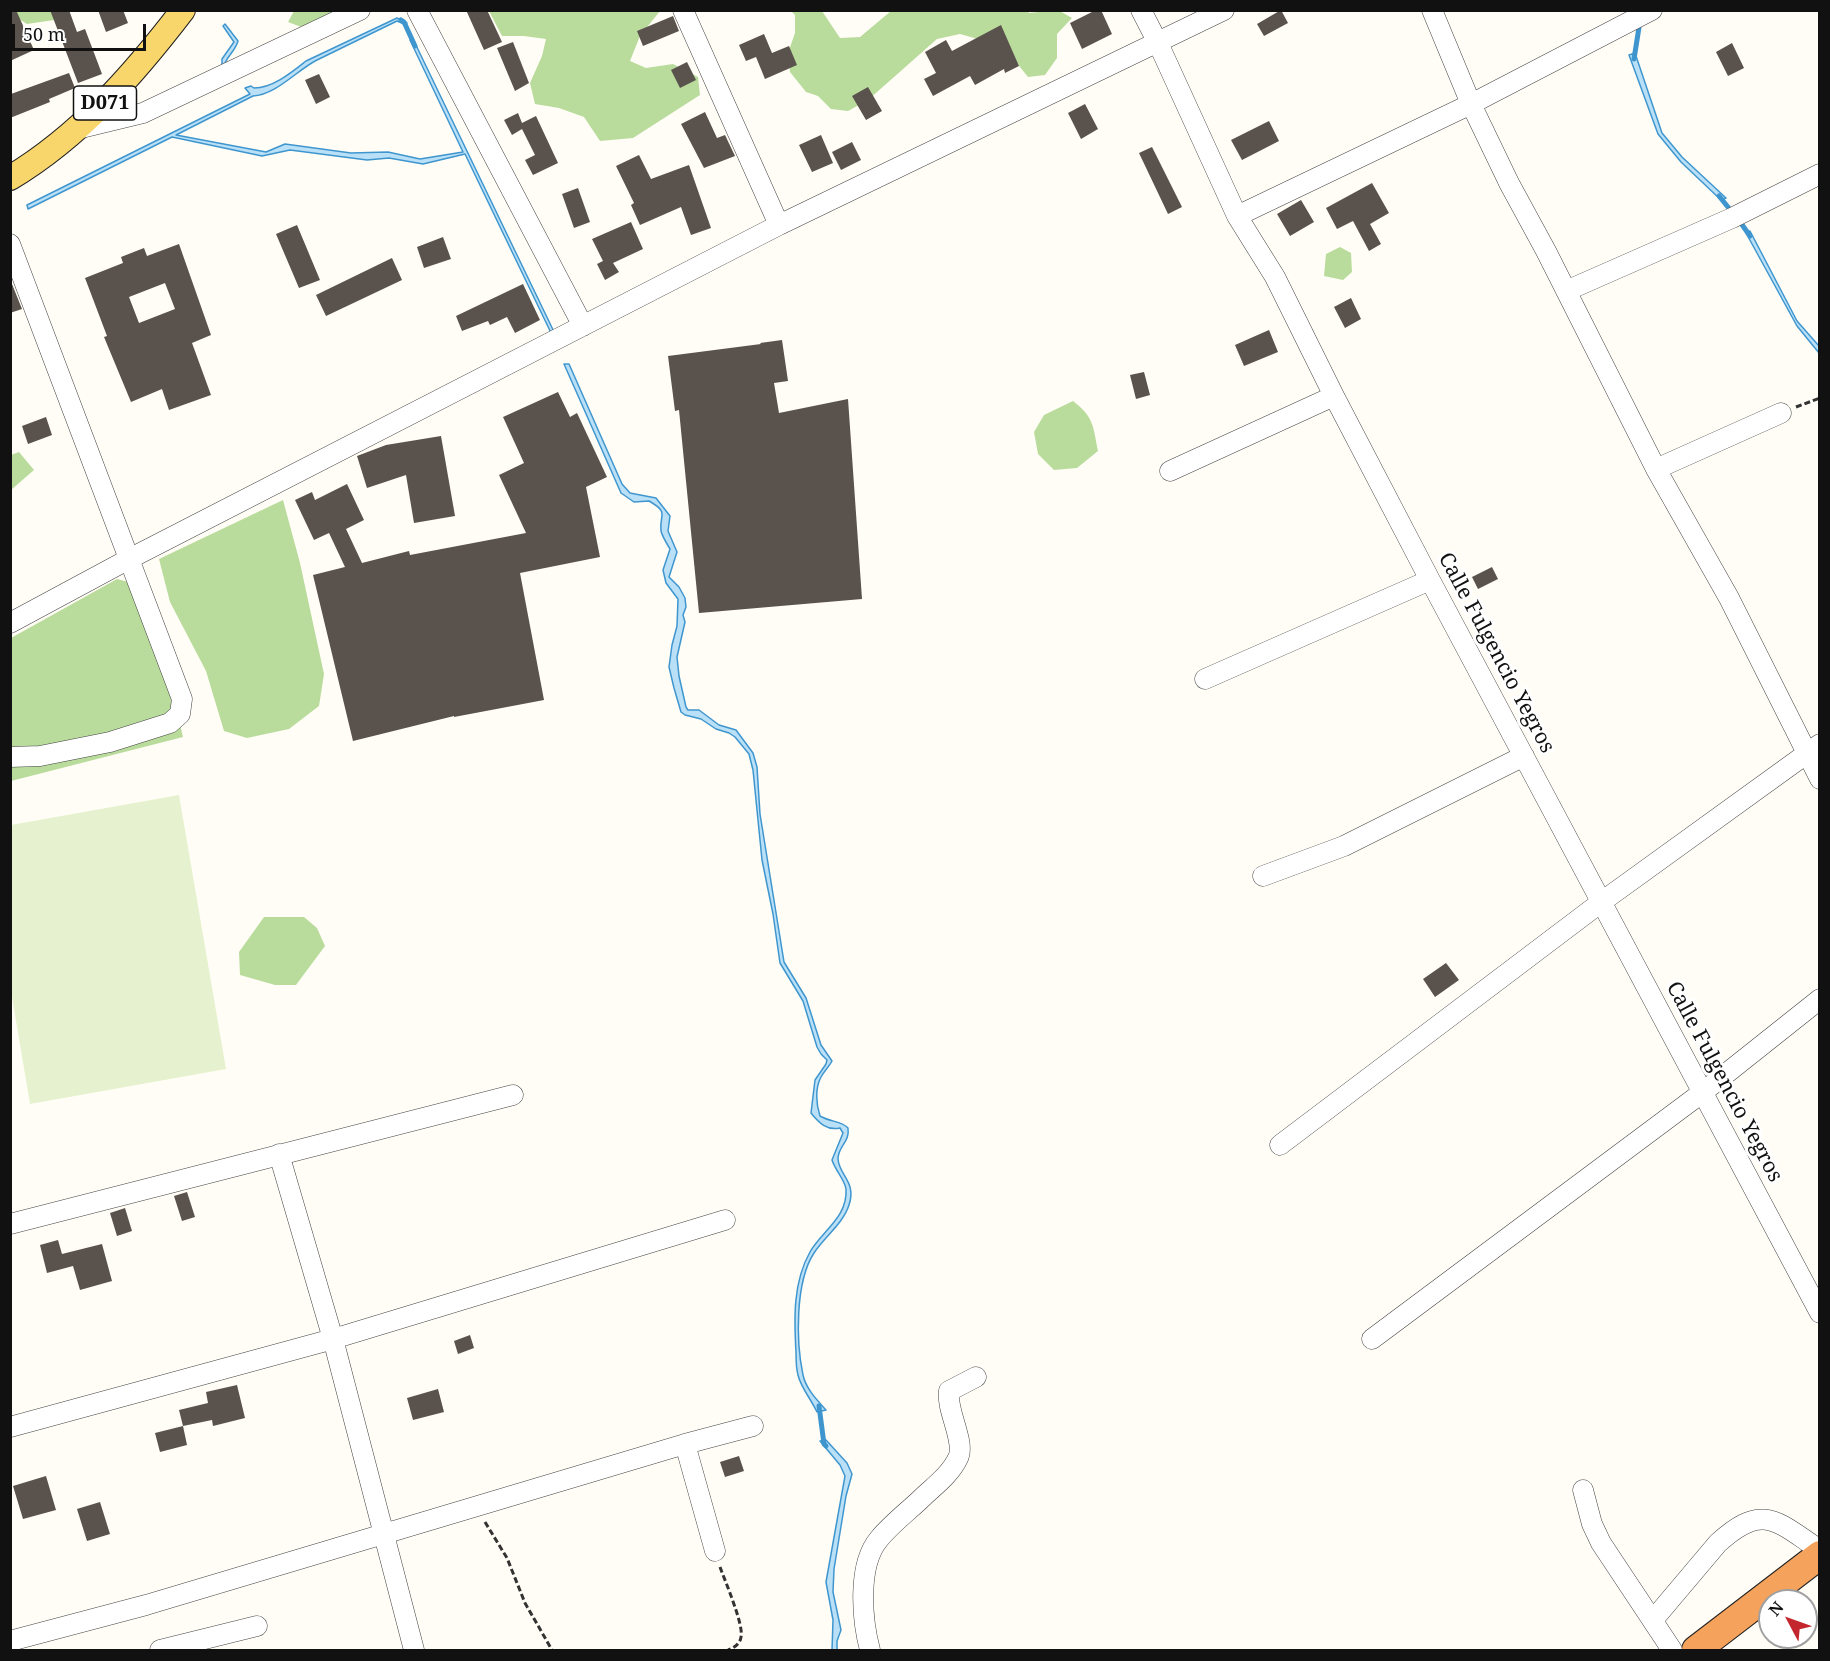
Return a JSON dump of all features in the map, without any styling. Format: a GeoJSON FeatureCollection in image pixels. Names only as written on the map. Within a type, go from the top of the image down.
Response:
{"type":"FeatureCollection","features":[{"type":"Feature","properties":{"kind":"highway"},"geometry":{"type":"LineString","coordinates":[[1696,1650],[1820,1555]]}},
{"type":"Feature","properties":{"kind":"main road","name":"D071"},"geometry":{"type":"LineString","coordinates":[[10,178],[31,166],[77,129],[122,85],[183,10]]}},
{"type":"Feature","properties":{"kind":"street"},"geometry":{"type":"LineString","coordinates":[[77,129],[143,113],[360,10]]}},
{"type":"Feature","properties":{"kind":"street"},"geometry":{"type":"LineString","coordinates":[[417,10],[583,326]]}},
{"type":"Feature","properties":{"kind":"street"},"geometry":{"type":"LineString","coordinates":[[683,10],[779,225]]}},
{"type":"Feature","properties":{"kind":"street","name":"Calle Fulgencio Yegros"},"geometry":{"type":"LineString","coordinates":[[1142,10],[1237,216],[1275,277],[1430,580],[1820,1313]]}},
{"type":"Feature","properties":{"kind":"street"},"geometry":{"type":"LineString","coordinates":[[10,623],[129,559],[779,225],[1224,10]]}},
{"type":"Feature","properties":{"kind":"street"},"geometry":{"type":"LineString","coordinates":[[1432,10],[1471,104],[1509,183],[1656,470],[1814,748],[1820,779]]}},
{"type":"Feature","properties":{"kind":"street"},"geometry":{"type":"LineString","coordinates":[[1237,216],[1471,104],[1644,14]]}},
{"type":"Feature","properties":{"kind":"street"},"geometry":{"type":"LineString","coordinates":[[1566,291],[1738,215],[1820,174]]}},
{"type":"Feature","properties":{"kind":"street"},"geometry":{"type":"LineString","coordinates":[[10,244],[182,699],[180,714],[170,723],[110,742],[40,756],[10,757]]}},
{"type":"Feature","properties":{"kind":"street"},"geometry":{"type":"LineString","coordinates":[[1170,471],[1334,396]]}},
{"type":"Feature","properties":{"kind":"street"},"geometry":{"type":"LineString","coordinates":[[1656,470],[1780,413]]}},
{"type":"Feature","properties":{"kind":"street"},"geometry":{"type":"LineString","coordinates":[[1205,679],[1430,580]]}},
{"type":"Feature","properties":{"kind":"street"},"geometry":{"type":"LineString","coordinates":[[1280,1145],[1600,903],[1814,748]]}},
{"type":"Feature","properties":{"kind":"street"},"geometry":{"type":"LineString","coordinates":[[1263,876],[1344,846],[1524,756]]}},
{"type":"Feature","properties":{"kind":"street"},"geometry":{"type":"LineString","coordinates":[[1372,1339],[1703,1092],[1820,999]]}},
{"type":"Feature","properties":{"kind":"street"},"geometry":{"type":"LineString","coordinates":[[10,1224],[513,1095]]}},
{"type":"Feature","properties":{"kind":"street"},"geometry":{"type":"LineString","coordinates":[[279,1154],[333,1339],[414,1650]]}},
{"type":"Feature","properties":{"kind":"street"},"geometry":{"type":"LineString","coordinates":[[10,1427],[333,1339],[726,1220]]}},
{"type":"Feature","properties":{"kind":"street"},"geometry":{"type":"LineString","coordinates":[[870,1650],[864,1605],[865,1570],[877,1541],[949,1472],[960,1455],[958,1434],[948,1401],[949,1391],[976,1377]]}},
{"type":"Feature","properties":{"kind":"street"},"geometry":{"type":"LineString","coordinates":[[10,1641],[146,1605],[383,1533],[753,1426]]}},
{"type":"Feature","properties":{"kind":"street"},"geometry":{"type":"LineString","coordinates":[[685,1444],[715,1551]]}},
{"type":"Feature","properties":{"kind":"street"},"geometry":{"type":"LineString","coordinates":[[1583,1491],[1592,1524],[1601,1543],[1672,1650]]}},
{"type":"Feature","properties":{"kind":"street"},"geometry":{"type":"LineString","coordinates":[[1653,1620],[1718,1543],[1743,1524],[1766,1518],[1777,1522],[1820,1550]]}},
{"type":"Feature","properties":{"kind":"street"},"geometry":{"type":"LineString","coordinates":[[159,1650],[257,1626]]}},
{"type":"Feature","properties":{"kind":"path"},"geometry":{"type":"LineString","coordinates":[[1780,413],[1820,398]]}},
{"type":"Feature","properties":{"kind":"path"},"geometry":{"type":"LineString","coordinates":[[472,1507],[490,1529],[507,1558],[525,1603],[552,1650]]}},
{"type":"Feature","properties":{"kind":"path"},"geometry":{"type":"LineString","coordinates":[[715,1551],[740,1625],[741,1637],[736,1647],[728,1650]]}},
{"type":"Feature","properties":{"kind":"green space"},"geometry":{"type":"Polygon","coordinates":[[[1028,10],[1029,13],[1058,10],[1072,18],[1057,34],[1057,58],[1045,75],[1028,77],[1008,52],[989,42],[960,34],[937,39],[868,100],[848,111],[831,109],[818,96],[806,92],[790,72],[788,53],[795,33],[795,15],[791,11],[822,11],[840,38],[860,37],[891,11],[1028,10]]]}},
{"type":"Feature","properties":{"kind":"green space"},"geometry":{"type":"Polygon","coordinates":[[[11,11],[67,11],[61,19],[27,24],[11,14],[11,11]]]}},
{"type":"Feature","properties":{"kind":"green space"},"geometry":{"type":"Polygon","coordinates":[[[294,11],[352,11],[309,30],[288,22],[294,11]]]}},
{"type":"Feature","properties":{"kind":"green space"},"geometry":{"type":"Polygon","coordinates":[[[489,11],[660,11],[640,36],[630,61],[646,68],[673,64],[698,77],[700,95],[633,138],[600,141],[584,117],[559,108],[535,104],[530,83],[542,56],[546,39],[502,36],[489,11]]]}},
{"type":"Feature","properties":{"kind":"green space"},"geometry":{"type":"Polygon","coordinates":[[[1340,247],[1351,253],[1352,272],[1343,280],[1324,276],[1326,254],[1340,247]]]}},
{"type":"Feature","properties":{"kind":"green space"},"geometry":{"type":"Polygon","coordinates":[[[1073,401],[1089,417],[1098,451],[1077,468],[1054,470],[1038,454],[1034,432],[1044,415],[1073,401]]]}},
{"type":"Feature","properties":{"kind":"green space"},"geometry":{"type":"Polygon","coordinates":[[[19,452],[34,470],[11,490],[11,455],[19,452]]]}},
{"type":"Feature","properties":{"kind":"green space"},"geometry":{"type":"Polygon","coordinates":[[[283,500],[300,563],[324,674],[319,706],[289,729],[247,738],[224,731],[206,671],[170,602],[159,559],[283,500]]]}},
{"type":"Feature","properties":{"kind":"green space"},"geometry":{"type":"Polygon","coordinates":[[[117,579],[136,584],[172,692],[183,737],[11,781],[11,638],[117,579]]]}},
{"type":"Feature","properties":{"kind":"green space"},"geometry":{"type":"Polygon","coordinates":[[[179,795],[226,1069],[30,1104],[11,991],[11,825],[179,795]]]}},
{"type":"Feature","properties":{"kind":"green space"},"geometry":{"type":"Polygon","coordinates":[[[264,917],[304,917],[317,928],[325,946],[296,985],[275,985],[240,975],[239,952],[264,917]]]}},
{"type":"Feature","properties":{"kind":"water"},"geometry":{"type":"Polygon","coordinates":[[[397,18],[407,23],[397,21],[309,64],[278,87],[262,95],[253,96],[176,135],[266,152],[285,144],[351,153],[388,152],[420,159],[463,152],[410,40],[413,39],[556,336],[553,337],[465,154],[423,164],[389,158],[367,160],[290,150],[262,156],[172,137],[28,209],[27,205],[250,94],[245,88],[261,87],[275,82],[306,61],[397,18]]]}},
{"type":"Feature","properties":{"kind":"water"},"geometry":{"type":"Polygon","coordinates":[[[225,24],[238,41],[226,65],[222,65],[222,59],[234,42],[223,26],[225,24]]]}},
{"type":"Feature","properties":{"kind":"water"},"geometry":{"type":"Polygon","coordinates":[[[1635,53],[1662,133],[1682,157],[1726,198],[1721,200],[1681,162],[1658,134],[1629,55],[1635,53]]]}},
{"type":"Feature","properties":{"kind":"water"},"geometry":{"type":"Polygon","coordinates":[[[1750,231],[1797,321],[1819,346],[1819,353],[1797,326],[1746,233],[1750,231]]]}},
{"type":"Feature","properties":{"kind":"water"},"geometry":{"type":"Polygon","coordinates":[[[564,364],[569,364],[622,484],[630,493],[656,498],[670,516],[668,531],[677,552],[669,577],[679,587],[685,598],[686,607],[677,657],[686,707],[688,710],[699,710],[719,725],[736,730],[753,753],[757,767],[760,814],[784,962],[806,998],[821,1045],[832,1061],[819,1081],[818,1106],[820,1116],[848,1128],[847,1137],[838,1158],[851,1190],[851,1197],[846,1212],[818,1247],[808,1265],[800,1296],[798,1330],[804,1380],[812,1394],[826,1410],[817,1412],[799,1380],[796,1366],[795,1326],[796,1301],[804,1264],[815,1244],[839,1216],[846,1199],[845,1186],[832,1160],[843,1133],[840,1128],[835,1129],[824,1125],[811,1113],[815,1080],[827,1060],[817,1047],[803,1001],[780,963],[762,860],[753,770],[749,754],[729,733],[681,712],[669,667],[677,626],[678,599],[666,583],[663,570],[670,549],[661,531],[661,511],[649,501],[634,502],[621,493],[564,364]]]}},
{"type":"Feature","properties":{"kind":"water"},"geometry":{"type":"Polygon","coordinates":[[[826,1440],[847,1463],[852,1474],[834,1569],[833,1592],[841,1630],[837,1650],[832,1650],[833,1620],[826,1582],[845,1476],[840,1465],[820,1441],[826,1440]]]}},
{"type":"Feature","properties":{"kind":"building"},"geometry":{"type":"Polygon","coordinates":[[[10,10],[16,10],[34,50],[10,61],[10,10]]]}},
{"type":"Feature","properties":{"kind":"building"},"geometry":{"type":"Polygon","coordinates":[[[50,10],[69,10],[77,32],[85,29],[102,74],[78,83],[50,10]]]}},
{"type":"Feature","properties":{"kind":"building"},"geometry":{"type":"Polygon","coordinates":[[[98,10],[123,10],[128,23],[106,32],[98,10]]]}},
{"type":"Feature","properties":{"kind":"building"},"geometry":{"type":"Polygon","coordinates":[[[466,10],[487,10],[502,42],[484,50],[466,10]]]}},
{"type":"Feature","properties":{"kind":"building"},"geometry":{"type":"Polygon","coordinates":[[[1096,10],[1101,10],[1112,34],[1082,49],[1070,23],[1096,10]]]}},
{"type":"Feature","properties":{"kind":"building"},"geometry":{"type":"Polygon","coordinates":[[[1281,10],[1288,23],[1264,36],[1257,24],[1281,10]]]}},
{"type":"Feature","properties":{"kind":"building"},"geometry":{"type":"Polygon","coordinates":[[[673,16],[679,31],[643,46],[637,31],[673,16]]]}},
{"type":"Feature","properties":{"kind":"building"},"geometry":{"type":"Polygon","coordinates":[[[1001,25],[1019,66],[1005,73],[1004,69],[975,85],[970,76],[933,96],[924,79],[936,73],[925,52],[946,40],[952,51],[1001,25]]]}},
{"type":"Feature","properties":{"kind":"building"},"geometry":{"type":"Polygon","coordinates":[[[764,34],[772,53],[789,46],[797,65],[765,79],[756,57],[746,61],[739,45],[764,34]]]}},
{"type":"Feature","properties":{"kind":"building"},"geometry":{"type":"Polygon","coordinates":[[[513,42],[529,83],[515,91],[497,48],[513,42]]]}},
{"type":"Feature","properties":{"kind":"building"},"geometry":{"type":"Polygon","coordinates":[[[1732,43],[1744,68],[1728,76],[1716,52],[1732,43]]]}},
{"type":"Feature","properties":{"kind":"building"},"geometry":{"type":"Polygon","coordinates":[[[687,62],[696,80],[680,88],[671,70],[687,62]]]}},
{"type":"Feature","properties":{"kind":"building"},"geometry":{"type":"Polygon","coordinates":[[[69,73],[75,88],[49,99],[50,102],[10,118],[11,94],[69,73]]]}},
{"type":"Feature","properties":{"kind":"building"},"geometry":{"type":"Polygon","coordinates":[[[319,74],[330,97],[316,104],[305,80],[319,74]]]}},
{"type":"Feature","properties":{"kind":"building"},"geometry":{"type":"Polygon","coordinates":[[[868,87],[882,111],[866,120],[852,96],[868,87]]]}},
{"type":"Feature","properties":{"kind":"building"},"geometry":{"type":"Polygon","coordinates":[[[1085,104],[1098,129],[1081,139],[1068,113],[1085,104]]]}},
{"type":"Feature","properties":{"kind":"building"},"geometry":{"type":"Polygon","coordinates":[[[705,112],[717,138],[725,135],[735,156],[704,168],[681,124],[705,112]]]}},
{"type":"Feature","properties":{"kind":"building"},"geometry":{"type":"Polygon","coordinates":[[[518,113],[522,123],[536,116],[558,163],[533,175],[525,160],[535,155],[522,129],[512,135],[504,120],[518,113]]]}},
{"type":"Feature","properties":{"kind":"building"},"geometry":{"type":"Polygon","coordinates":[[[1269,121],[1279,141],[1242,160],[1231,140],[1269,121]]]}},
{"type":"Feature","properties":{"kind":"building"},"geometry":{"type":"Polygon","coordinates":[[[821,135],[833,163],[812,172],[799,145],[821,135]]]}},
{"type":"Feature","properties":{"kind":"building"},"geometry":{"type":"Polygon","coordinates":[[[852,142],[861,160],[841,170],[832,152],[852,142]]]}},
{"type":"Feature","properties":{"kind":"building"},"geometry":{"type":"Polygon","coordinates":[[[1152,147],[1182,207],[1168,214],[1139,153],[1152,147]]]}},
{"type":"Feature","properties":{"kind":"building"},"geometry":{"type":"Polygon","coordinates":[[[639,155],[651,179],[689,165],[711,228],[691,235],[681,207],[640,225],[631,205],[634,203],[616,166],[639,155]]]}},
{"type":"Feature","properties":{"kind":"building"},"geometry":{"type":"Polygon","coordinates":[[[1372,183],[1389,213],[1370,224],[1381,244],[1369,251],[1353,221],[1337,229],[1326,208],[1372,183]]]}},
{"type":"Feature","properties":{"kind":"building"},"geometry":{"type":"Polygon","coordinates":[[[578,188],[590,222],[574,228],[562,194],[578,188]]]}},
{"type":"Feature","properties":{"kind":"building"},"geometry":{"type":"Polygon","coordinates":[[[1301,200],[1314,222],[1290,236],[1277,214],[1301,200]]]}},
{"type":"Feature","properties":{"kind":"building"},"geometry":{"type":"Polygon","coordinates":[[[631,222],[643,249],[613,263],[619,272],[605,280],[597,264],[603,261],[592,239],[631,222]]]}},
{"type":"Feature","properties":{"kind":"building"},"geometry":{"type":"Polygon","coordinates":[[[297,225],[320,280],[299,288],[276,234],[297,225]]]}},
{"type":"Feature","properties":{"kind":"building"},"geometry":{"type":"Polygon","coordinates":[[[443,237],[451,259],[424,268],[417,247],[443,237]]]}},
{"type":"Feature","properties":{"kind":"building"},"geometry":{"type":"Polygon","coordinates":[[[179,244],[211,335],[192,343],[211,395],[169,410],[162,389],[131,402],[104,337],[107,336],[85,278],[123,263],[121,257],[144,248],[147,256],[179,244]],[[165,283],[129,297],[139,323],[175,309],[165,283]]]}},
{"type":"Feature","properties":{"kind":"building"},"geometry":{"type":"Polygon","coordinates":[[[392,258],[402,280],[326,316],[316,295],[392,258]]]}},
{"type":"Feature","properties":{"kind":"building"},"geometry":{"type":"Polygon","coordinates":[[[10,279],[22,309],[10,313],[10,279]]]}},
{"type":"Feature","properties":{"kind":"building"},"geometry":{"type":"Polygon","coordinates":[[[523,284],[540,320],[515,333],[507,317],[490,325],[488,321],[462,331],[456,316],[523,284]]]}},
{"type":"Feature","properties":{"kind":"building"},"geometry":{"type":"Polygon","coordinates":[[[1351,298],[1361,319],[1345,328],[1334,307],[1351,298]]]}},
{"type":"Feature","properties":{"kind":"building"},"geometry":{"type":"Polygon","coordinates":[[[1269,330],[1278,352],[1244,366],[1235,345],[1269,330]]]}},
{"type":"Feature","properties":{"kind":"building"},"geometry":{"type":"Polygon","coordinates":[[[782,340],[788,381],[774,383],[779,413],[848,399],[862,599],[699,613],[679,410],[675,411],[668,356],[782,340]]]}},
{"type":"Feature","properties":{"kind":"building"},"geometry":{"type":"Polygon","coordinates":[[[1144,372],[1150,395],[1136,399],[1130,375],[1144,372]]]}},
{"type":"Feature","properties":{"kind":"building"},"geometry":{"type":"Polygon","coordinates":[[[558,392],[570,417],[577,413],[607,477],[586,487],[600,557],[520,573],[544,700],[454,716],[353,741],[313,575],[345,567],[329,533],[314,540],[295,500],[312,492],[315,500],[347,484],[364,520],[346,529],[362,563],[409,551],[410,555],[526,533],[499,475],[524,463],[503,417],[558,392]]]}},
{"type":"Feature","properties":{"kind":"building"},"geometry":{"type":"Polygon","coordinates":[[[46,417],[52,435],[28,444],[22,426],[46,417]]]}},
{"type":"Feature","properties":{"kind":"building"},"geometry":{"type":"Polygon","coordinates":[[[441,436],[455,516],[414,523],[406,475],[367,488],[357,456],[386,445],[441,436]]]}},
{"type":"Feature","properties":{"kind":"building"},"geometry":{"type":"Polygon","coordinates":[[[1492,567],[1498,579],[1478,589],[1472,577],[1492,567]]]}},
{"type":"Feature","properties":{"kind":"building"},"geometry":{"type":"Polygon","coordinates":[[[1446,963],[1459,980],[1435,997],[1423,979],[1446,963]]]}},
{"type":"Feature","properties":{"kind":"building"},"geometry":{"type":"Polygon","coordinates":[[[187,1192],[195,1217],[182,1221],[174,1196],[187,1192]]]}},
{"type":"Feature","properties":{"kind":"building"},"geometry":{"type":"Polygon","coordinates":[[[125,1208],[132,1231],[117,1236],[110,1213],[125,1208]]]}},
{"type":"Feature","properties":{"kind":"building"},"geometry":{"type":"Polygon","coordinates":[[[58,1240],[62,1254],[102,1244],[112,1281],[80,1290],[73,1266],[47,1273],[40,1245],[58,1240]]]}},
{"type":"Feature","properties":{"kind":"building"},"geometry":{"type":"Polygon","coordinates":[[[470,1335],[474,1348],[458,1354],[454,1341],[470,1335]]]}},
{"type":"Feature","properties":{"kind":"building"},"geometry":{"type":"Polygon","coordinates":[[[237,1385],[245,1418],[213,1426],[212,1420],[183,1426],[179,1410],[208,1403],[206,1392],[237,1385]]]}},
{"type":"Feature","properties":{"kind":"building"},"geometry":{"type":"Polygon","coordinates":[[[438,1389],[444,1412],[413,1420],[407,1398],[438,1389]]]}},
{"type":"Feature","properties":{"kind":"building"},"geometry":{"type":"Polygon","coordinates":[[[183,1426],[187,1445],[160,1452],[155,1433],[183,1426]]]}},
{"type":"Feature","properties":{"kind":"building"},"geometry":{"type":"Polygon","coordinates":[[[739,1456],[744,1471],[725,1477],[720,1462],[739,1456]]]}},
{"type":"Feature","properties":{"kind":"building"},"geometry":{"type":"Polygon","coordinates":[[[46,1476],[56,1510],[23,1519],[13,1486],[46,1476]]]}},
{"type":"Feature","properties":{"kind":"building"},"geometry":{"type":"Polygon","coordinates":[[[100,1502],[110,1534],[87,1541],[77,1509],[100,1502]]]}},
{"type":"Feature","properties":{"kind":"waterway"},"geometry":{"type":"LineString","coordinates":[[401,20],[415,46]]}},
{"type":"Feature","properties":{"kind":"waterway"},"geometry":{"type":"LineString","coordinates":[[1634,59],[1640,21]]}},
{"type":"Feature","properties":{"kind":"waterway"},"geometry":{"type":"LineString","coordinates":[[1719,196],[1732,212]]}},
{"type":"Feature","properties":{"kind":"waterway"},"geometry":{"type":"LineString","coordinates":[[1738,219],[1750,236]]}},
{"type":"Feature","properties":{"kind":"waterway"},"geometry":{"type":"LineString","coordinates":[[819,1406],[826,1446]]}}]}
